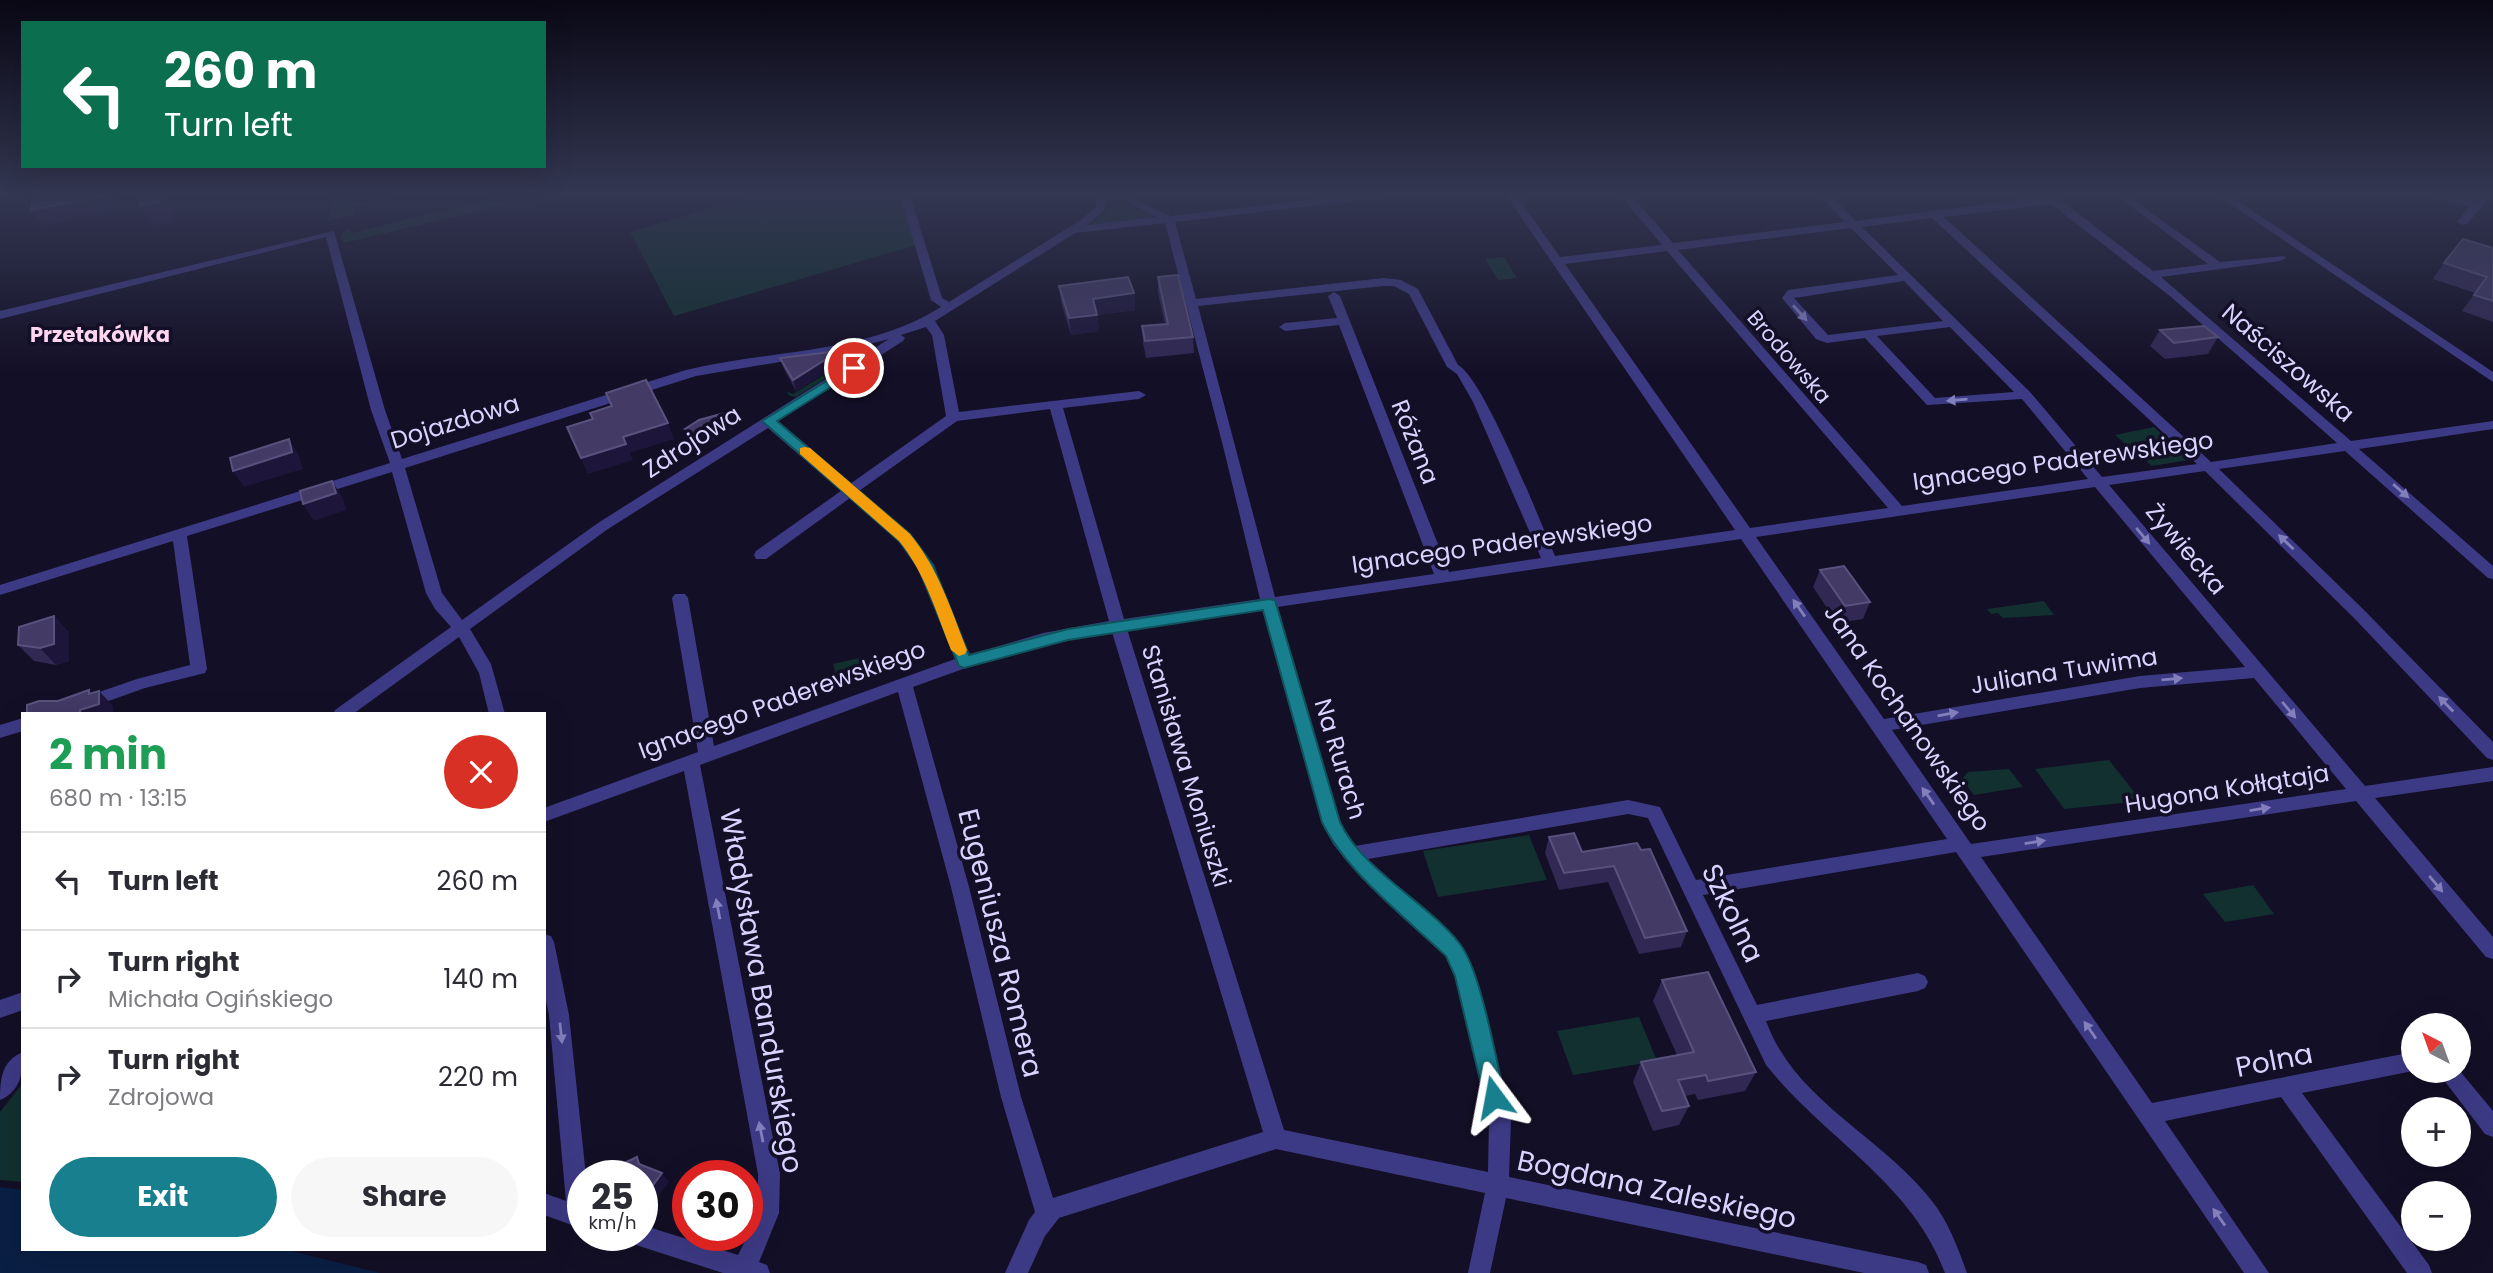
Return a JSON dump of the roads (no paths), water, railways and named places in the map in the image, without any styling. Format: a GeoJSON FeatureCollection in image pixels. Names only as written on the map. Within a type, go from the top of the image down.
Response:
{"type":"FeatureCollection","features":[{"type":"Feature","properties":{"kind":"street"},"geometry":{"type":"LineString","coordinates":[[0,315],[244,254]]}},
{"type":"Feature","properties":{"kind":"street"},"geometry":{"type":"LineString","coordinates":[[336,254],[378,410],[439,605],[461,628],[485,664],[497,712]]}},
{"type":"Feature","properties":{"kind":"street"},"geometry":{"type":"LineString","coordinates":[[923,254],[937,300],[949,307]]}},
{"type":"Feature","properties":{"kind":"street","name":"Zdrojowa"},"geometry":{"type":"LineString","coordinates":[[344,712],[603,526],[1033,254]]}},
{"type":"Feature","properties":{"kind":"street","name":"Na Rurach"},"geometry":{"type":"LineString","coordinates":[[1179,254],[1269,604],[1331,822],[1339,839],[1351,854],[1453,950],[1465,976],[1500,1120],[1497,1186],[1479,1273]]}},
{"type":"Feature","properties":{"kind":"street","name":"Jana Kochanowskiego"},"geometry":{"type":"LineString","coordinates":[[1553,254],[2259,1273]]}},
{"type":"Feature","properties":{"kind":"street"},"geometry":{"type":"LineString","coordinates":[[1558,261],[1611,254]]}},
{"type":"Feature","properties":{"kind":"street","name":"Brodowska"},"geometry":{"type":"LineString","coordinates":[[1677,254],[1899,512]]}},
{"type":"Feature","properties":{"kind":"street","name":"Żywiecka"},"geometry":{"type":"LineString","coordinates":[[1884,254],[2025,395],[2493,951]]}},
{"type":"Feature","properties":{"kind":"street"},"geometry":{"type":"LineString","coordinates":[[1978,254],[2208,466],[2359,614],[2493,753]]}},
{"type":"Feature","properties":{"kind":"street","name":"Naściszowska"},"geometry":{"type":"LineString","coordinates":[[2124,254],[2350,446],[2493,574]]}},
{"type":"Feature","properties":{"kind":"street"},"geometry":{"type":"LineString","coordinates":[[2202,254],[2218,266]]}},
{"type":"Feature","properties":{"kind":"street"},"geometry":{"type":"LineString","coordinates":[[2312,254],[2493,378]]}},
{"type":"Feature","properties":{"kind":"street"},"geometry":{"type":"LineString","coordinates":[[2150,275],[2280,258]]}},
{"type":"Feature","properties":{"kind":"street"},"geometry":{"type":"LineString","coordinates":[[1907,277],[1790,294],[1790,301],[1823,338],[1832,340],[1953,323]]}},
{"type":"Feature","properties":{"kind":"street"},"geometry":{"type":"LineString","coordinates":[[1192,303],[1383,282],[1404,285],[1414,292],[1452,367],[1462,372],[1480,402],[1551,563]]}},
{"type":"Feature","properties":{"kind":"street","name":"Różana"},"geometry":{"type":"LineString","coordinates":[[1334,296],[1444,579]]}},
{"type":"Feature","properties":{"kind":"street"},"geometry":{"type":"LineString","coordinates":[[928,320],[938,335],[953,417]]}},
{"type":"Feature","properties":{"kind":"street","name":"Dojazdowa"},"geometry":{"type":"LineString","coordinates":[[0,590],[717,365],[845,347],[887,337],[928,320]]}},
{"type":"Feature","properties":{"kind":"street"},"geometry":{"type":"LineString","coordinates":[[1285,327],[1344,321]]}},
{"type":"Feature","properties":{"kind":"street"},"geometry":{"type":"LineString","coordinates":[[1868,334],[1933,402],[2025,395]]}},
{"type":"Feature","properties":{"kind":"street"},"geometry":{"type":"LineString","coordinates":[[761,555],[953,417],[1139,395]]}},
{"type":"Feature","properties":{"kind":"street","name":"Stanisława Moniuszki"},"geometry":{"type":"LineString","coordinates":[[1056,406],[1118,625],[1276,1139]]}},
{"type":"Feature","properties":{"kind":"street"},"geometry":{"type":"LineString","coordinates":[[768,421],[904,537],[925,565],[964,662]]}},
{"type":"Feature","properties":{"kind":"street","name":"Ignacego Paderewskiego"},"geometry":{"type":"LineString","coordinates":[[546,814],[964,662],[1043,639],[1118,625],[2493,425]]}},
{"type":"Feature","properties":{"kind":"street"},"geometry":{"type":"LineString","coordinates":[[59,712],[143,683],[199,668],[179,533]]}},
{"type":"Feature","properties":{"kind":"street","name":"Władysława Bandurskiego"},"geometry":{"type":"LineString","coordinates":[[680,598],[699,759],[769,1174],[771,1205],[752,1270]]}},
{"type":"Feature","properties":{"kind":"street","name":"Juliana Tuwima"},"geometry":{"type":"LineString","coordinates":[[1880,726],[2140,682],[2256,672]]}},
{"type":"Feature","properties":{"kind":"street","name":"Eugeniusza Romera"},"geometry":{"type":"LineString","coordinates":[[904,684],[960,887],[1010,1097],[1047,1214]]}},
{"type":"Feature","properties":{"kind":"street"},"geometry":{"type":"LineString","coordinates":[[0,732],[21,725]]}},
{"type":"Feature","properties":{"kind":"street","name":"Hugona Kołłątaja"},"geometry":{"type":"LineString","coordinates":[[1689,888],[2493,775]]}},
{"type":"Feature","properties":{"kind":"street","name":"Szkolna"},"geometry":{"type":"LineString","coordinates":[[1351,854],[1633,807],[1654,812],[1773,1058],[1793,1083],[1918,1200],[1936,1225],[1952,1256],[1956,1273]]}},
{"type":"Feature","properties":{"kind":"street"},"geometry":{"type":"LineString","coordinates":[[546,952],[559,1015],[575,1160]]}},
{"type":"Feature","properties":{"kind":"street"},"geometry":{"type":"LineString","coordinates":[[1752,1015],[1918,982]]}},
{"type":"Feature","properties":{"kind":"street"},"geometry":{"type":"LineString","coordinates":[[0,1009],[21,1002]]}},
{"type":"Feature","properties":{"kind":"street","name":"Polna"},"geometry":{"type":"LineString","coordinates":[[2147,1114],[2401,1063]]}},
{"type":"Feature","properties":{"kind":"street"},"geometry":{"type":"LineString","coordinates":[[0,1090],[21,1064]]}},
{"type":"Feature","properties":{"kind":"street"},"geometry":{"type":"LineString","coordinates":[[2457,1083],[2493,1127]]}},
{"type":"Feature","properties":{"kind":"street"},"geometry":{"type":"LineString","coordinates":[[2285,1086],[2421,1273]]}},
{"type":"Feature","properties":{"kind":"street","name":"Bogdana Zaleskiego"},"geometry":{"type":"LineString","coordinates":[[1047,1214],[1052,1209],[1276,1139],[1918,1273]]}},
{"type":"Feature","properties":{"kind":"street"},"geometry":{"type":"LineString","coordinates":[[546,1205],[567,1212]]}},
{"type":"Feature","properties":{"kind":"street"},"geometry":{"type":"LineString","coordinates":[[1016,1273],[1037,1228],[1047,1214]]}},
{"type":"Feature","properties":{"kind":"street"},"geometry":{"type":"LineString","coordinates":[[658,1241],[752,1270]]}},
{"type":"Feature","properties":{"kind":"water"},"geometry":{"type":"Polygon","coordinates":[[[0,1187],[21,1190],[21,1251],[291,1251],[380,1273],[0,1273],[0,1187]]]}},
{"type":"Feature","properties":{"kind":"district","name":"Przetakówka"},"geometry":{"type":"Point","coordinates":[100,335]}}]}
